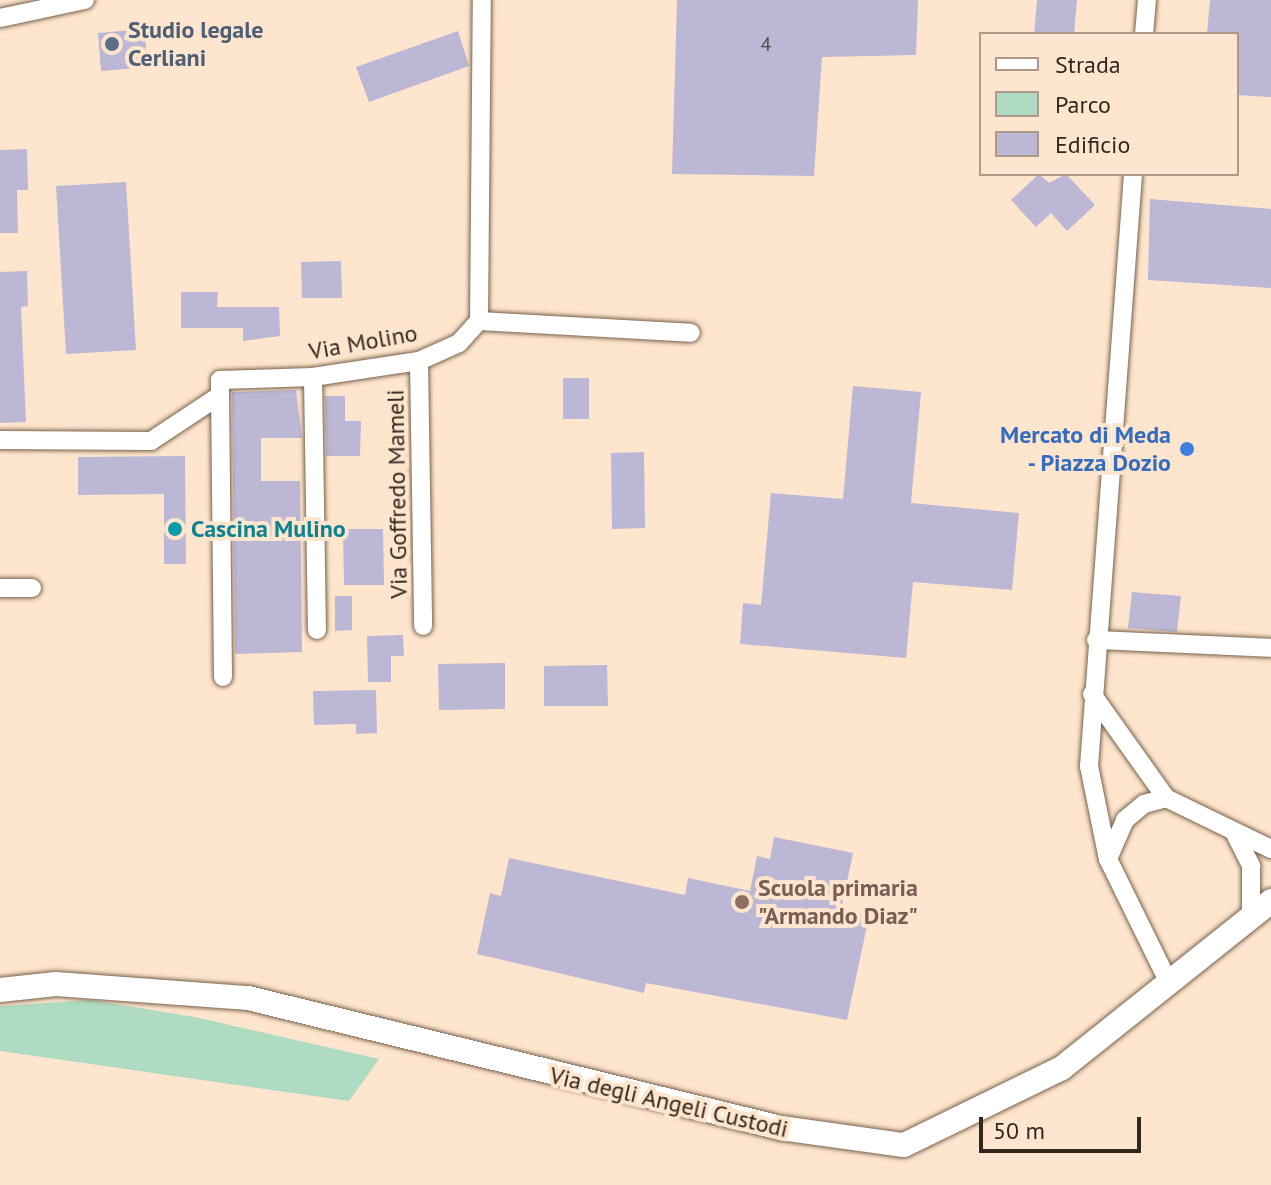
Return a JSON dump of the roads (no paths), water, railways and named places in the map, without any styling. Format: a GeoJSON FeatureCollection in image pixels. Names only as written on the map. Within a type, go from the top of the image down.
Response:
{"type":"FeatureCollection","features":[{"type":"Feature","properties":{"kind":"street"},"geometry":{"type":"LineString","coordinates":[[0,18],[85,0]]}},
{"type":"Feature","properties":{"kind":"street"},"geometry":{"type":"LineString","coordinates":[[482,0],[479,321],[691,333]]}},
{"type":"Feature","properties":{"kind":"street"},"geometry":{"type":"LineString","coordinates":[[1144,32],[1147,0]]}},
{"type":"Feature","properties":{"kind":"street"},"geometry":{"type":"LineString","coordinates":[[1133,176],[1089,766],[1108,859],[1167,979]]}},
{"type":"Feature","properties":{"kind":"street","name":"Via Molino"},"geometry":{"type":"LineString","coordinates":[[219,396],[220,380],[313,377],[419,361],[459,343],[479,321]]}},
{"type":"Feature","properties":{"kind":"street","name":"Via Goffredo Mameli"},"geometry":{"type":"LineString","coordinates":[[419,361],[423,626]]}},
{"type":"Feature","properties":{"kind":"street"},"geometry":{"type":"LineString","coordinates":[[313,377],[317,630]]}},
{"type":"Feature","properties":{"kind":"street"},"geometry":{"type":"LineString","coordinates":[[0,440],[151,441],[219,396]]}},
{"type":"Feature","properties":{"kind":"street"},"geometry":{"type":"LineString","coordinates":[[219,396],[223,677]]}},
{"type":"Feature","properties":{"kind":"street"},"geometry":{"type":"LineString","coordinates":[[0,588],[32,588]]}},
{"type":"Feature","properties":{"kind":"street"},"geometry":{"type":"LineString","coordinates":[[1096,640],[1271,648]]}},
{"type":"Feature","properties":{"kind":"street"},"geometry":{"type":"LineString","coordinates":[[1092,694],[1166,798],[1236,836],[1271,849]]}},
{"type":"Feature","properties":{"kind":"street"},"geometry":{"type":"LineString","coordinates":[[1108,859],[1125,820],[1144,804],[1166,798]]}},
{"type":"Feature","properties":{"kind":"street"},"geometry":{"type":"LineString","coordinates":[[1236,836],[1251,866],[1261,908]]}},
{"type":"Feature","properties":{"kind":"street","name":"Via degli Angeli Custodi"},"geometry":{"type":"LineString","coordinates":[[0,990],[56,984],[248,998],[766,1125],[904,1145],[1062,1068],[1167,979],[1261,908]]}},
{"type":"Feature","properties":{"kind":"place","name":"Studio legale Cerliani"},"geometry":{"type":"Point","coordinates":[112,44]}},
{"type":"Feature","properties":{"kind":"place","name":"Mercato di Meda - Piazza Dozio"},"geometry":{"type":"Point","coordinates":[1187,449]}},
{"type":"Feature","properties":{"kind":"place","name":"Cascina Mulino"},"geometry":{"type":"Point","coordinates":[175,529]}},
{"type":"Feature","properties":{"kind":"place","name":"Scuola primaria \"Armando Diaz\""},"geometry":{"type":"Point","coordinates":[742,902]}}]}
